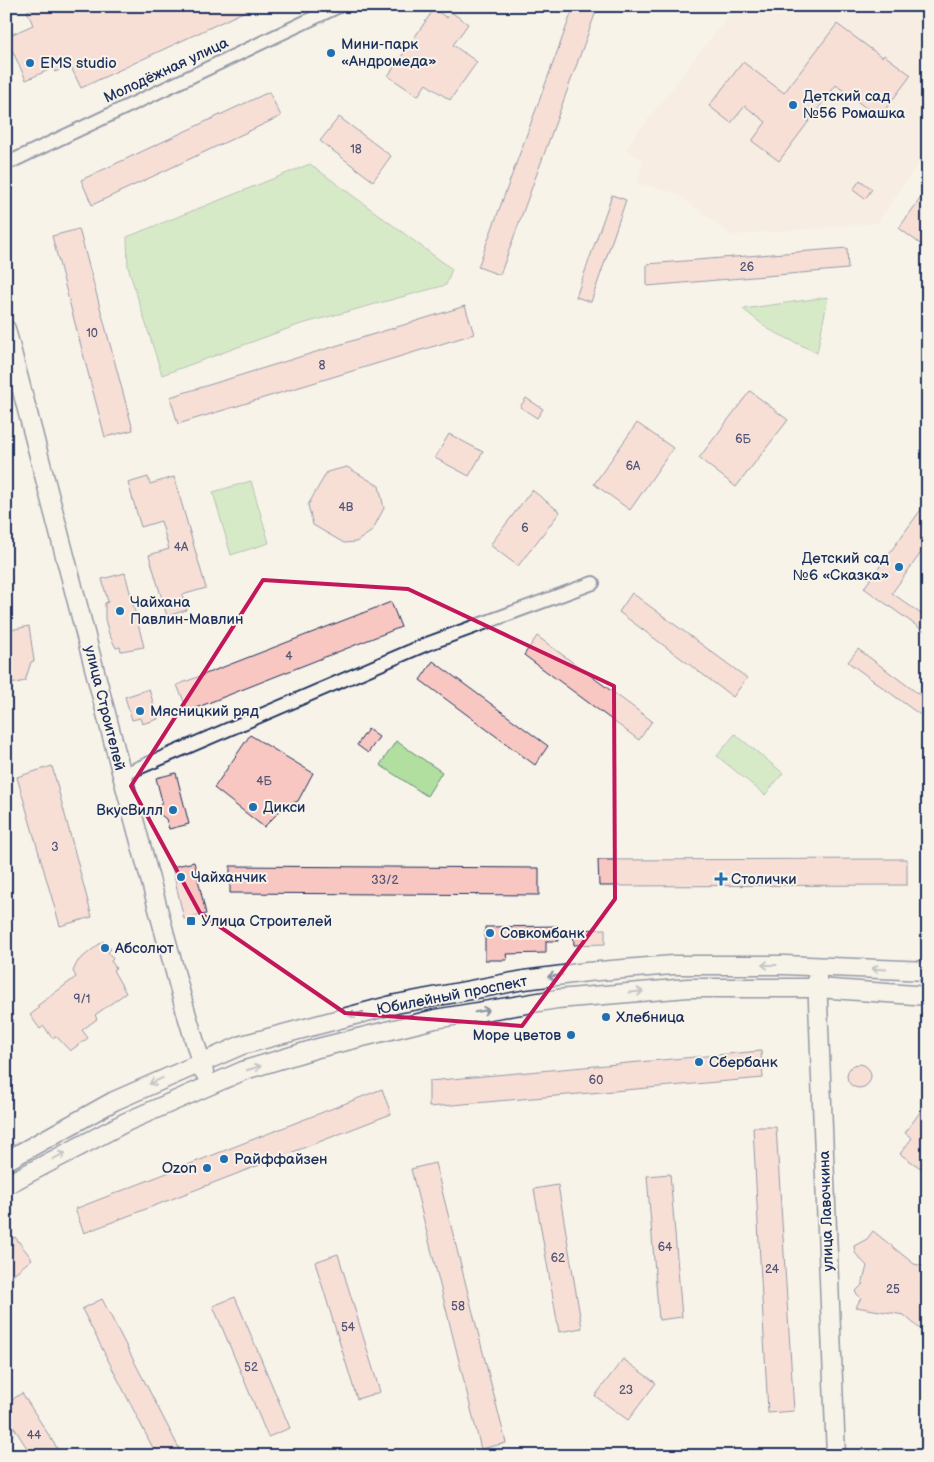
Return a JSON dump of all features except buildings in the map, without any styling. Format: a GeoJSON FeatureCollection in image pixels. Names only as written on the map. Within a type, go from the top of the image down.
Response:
{"type":"FeatureCollection","features":[{"type":"Feature","properties":{"kind":"main road","name":"улица Строителей"},"geometry":{"type":"LineString","coordinates":[[6,329],[122,775],[185,1010],[208,1085]]}},
{"type":"Feature","properties":{"kind":"main road","name":"Юбилейный проспект"},"geometry":{"type":"LineString","coordinates":[[6,1161],[114,1101],[251,1042],[396,1004],[524,980],[587,972],[673,965],[817,966],[928,971]]}},
{"type":"Feature","properties":{"kind":"main road","name":"улица Лавочкина"},"geometry":{"type":"LineString","coordinates":[[817,966],[836,1456]]}},
{"type":"Feature","properties":{"kind":"main road","name":"Юбилейный проспект"},"geometry":{"type":"LineString","coordinates":[[6,1185],[126,1122],[208,1085],[318,1048],[435,1019],[528,1002],[688,988],[818,988],[928,996]]}},
{"type":"Feature","properties":{"kind":"street","name":"Молодёжная улица"},"geometry":{"type":"LineString","coordinates":[[6,164],[339,6]]}},
{"type":"Feature","properties":{"kind":"street"},"geometry":{"type":"LineString","coordinates":[[122,775],[427,644],[593,583]]}},
{"type":"Feature","properties":{"kind":"highlighted area"},"geometry":{"type":"Polygon","coordinates":[[[263,580],[408,589],[614,686],[615,899],[522,1026],[345,1013],[200,913],[131,786],[263,580]]]}},
{"type":"Feature","properties":{"kind":"shaded area","name":"Детский сад №56 Ромашка"},"geometry":{"type":"Polygon","coordinates":[[[925,6],[928,8],[928,149],[877,223],[732,235],[676,193],[637,183],[644,161],[625,149],[735,7],[925,6]]]}},
{"type":"Feature","properties":{"kind":"green space"},"geometry":{"type":"Polygon","coordinates":[[[310,164],[452,269],[446,285],[298,325],[162,375],[128,267],[127,237],[310,164]]]}},
{"type":"Feature","properties":{"kind":"green space"},"geometry":{"type":"Polygon","coordinates":[[[828,297],[817,353],[768,329],[743,309],[828,297]]]}},
{"type":"Feature","properties":{"kind":"green space"},"geometry":{"type":"Polygon","coordinates":[[[251,481],[269,543],[231,555],[213,492],[251,481]]]}},
{"type":"Feature","properties":{"kind":"green space"},"geometry":{"type":"Polygon","coordinates":[[[735,734],[783,773],[765,795],[717,756],[735,734]]]}},
{"type":"Feature","properties":{"kind":"green space"},"geometry":{"type":"Polygon","coordinates":[[[396,741],[442,772],[427,796],[380,765],[396,741]]]}},
{"type":"Feature","properties":{"kind":"green space"},"geometry":{"type":"Polygon","coordinates":[[[812,1452],[812,1456],[770,1456],[770,1453],[812,1452]]]}},
{"type":"Feature","properties":{"kind":"place","name":"Мини-парк «Андромеда»"},"geometry":{"type":"Point","coordinates":[331,53]}},
{"type":"Feature","properties":{"kind":"place","name":"EMS studio"},"geometry":{"type":"Point","coordinates":[30,63]}},
{"type":"Feature","properties":{"kind":"place","name":"Детский сад №56 Ромашка"},"geometry":{"type":"Point","coordinates":[793,105]}},
{"type":"Feature","properties":{"kind":"place","name":"Детский сад №6 «Сказка»"},"geometry":{"type":"Point","coordinates":[899,567]}},
{"type":"Feature","properties":{"kind":"place","name":"Чайхана Павлин-Мавлин"},"geometry":{"type":"Point","coordinates":[120,611]}},
{"type":"Feature","properties":{"kind":"place","name":"Мясницкий ряд"},"geometry":{"type":"Point","coordinates":[140,711]}},
{"type":"Feature","properties":{"kind":"place","name":"Дикси"},"geometry":{"type":"Point","coordinates":[253,807]}},
{"type":"Feature","properties":{"kind":"place","name":"ВкусВилл"},"geometry":{"type":"Point","coordinates":[173,810]}},
{"type":"Feature","properties":{"kind":"place","name":"Чайханчик"},"geometry":{"type":"Point","coordinates":[181,877]}},
{"type":"Feature","properties":{"kind":"place","name":"Столички"},"geometry":{"type":"Point","coordinates":[721,879]}},
{"type":"Feature","properties":{"kind":"place","name":"Улица Строителей"},"geometry":{"type":"Point","coordinates":[191,921]}},
{"type":"Feature","properties":{"kind":"place","name":"Совкомбанк"},"geometry":{"type":"Point","coordinates":[490,933]}},
{"type":"Feature","properties":{"kind":"place","name":"Абсолют"},"geometry":{"type":"Point","coordinates":[105,948]}},
{"type":"Feature","properties":{"kind":"place","name":"Хлебница"},"geometry":{"type":"Point","coordinates":[606,1017]}},
{"type":"Feature","properties":{"kind":"place","name":"Море цветов"},"geometry":{"type":"Point","coordinates":[571,1035]}},
{"type":"Feature","properties":{"kind":"place","name":"Сбербанк"},"geometry":{"type":"Point","coordinates":[699,1062]}},
{"type":"Feature","properties":{"kind":"place","name":"Райффайзен"},"geometry":{"type":"Point","coordinates":[224,1159]}},
{"type":"Feature","properties":{"kind":"place","name":"Ozon"},"geometry":{"type":"Point","coordinates":[207,1168]}}]}
